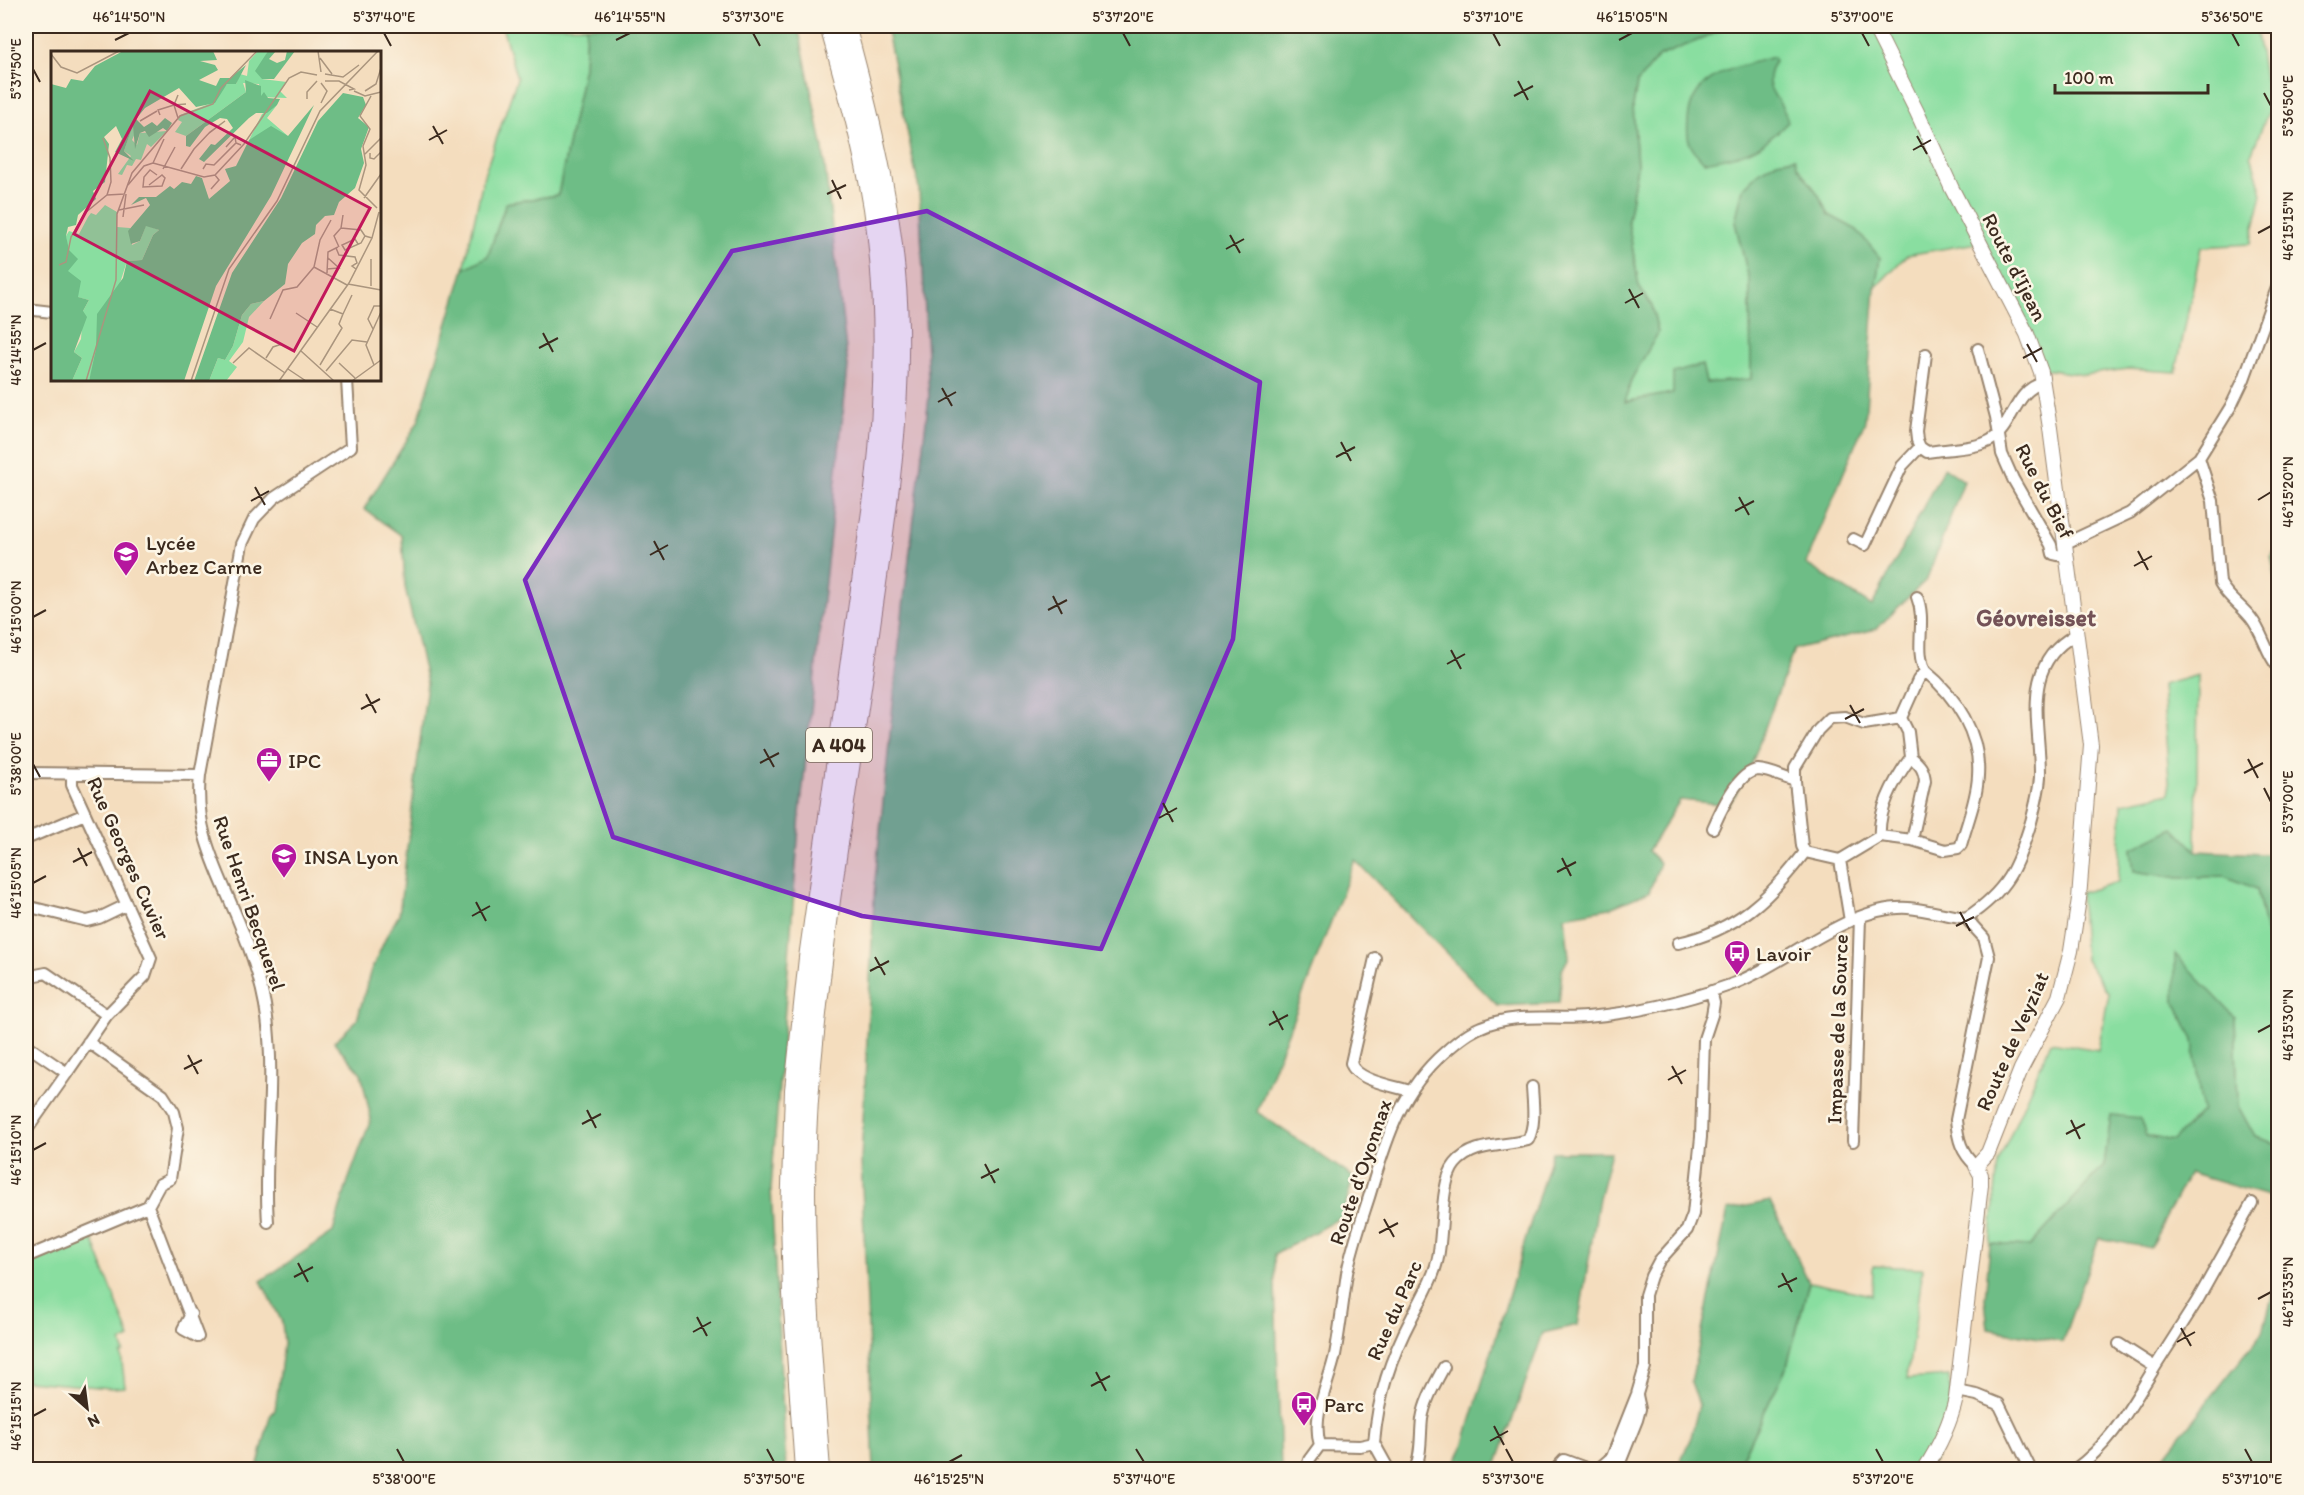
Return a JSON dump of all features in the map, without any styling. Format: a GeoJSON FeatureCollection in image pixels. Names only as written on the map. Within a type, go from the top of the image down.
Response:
{"type":"FeatureCollection","features":[{"type":"Feature","properties":{"kind":"highway","name":"A 404"},"geometry":{"type":"LineString","coordinates":[[805,1470],[793,1294],[791,1217],[795,1090],[809,958],[875,490],[884,364],[882,279],[873,207],[859,136],[830,26]]}},
{"type":"Feature","properties":{"kind":"highway","name":"A 404"},"geometry":{"type":"LineString","coordinates":[[820,1470],[809,1327],[805,1215],[809,1078],[823,956],[887,504],[896,422],[898,358],[896,284],[887,206],[873,134],[845,26]]}},
{"type":"Feature","properties":{"kind":"street","name":"Route d'Ijean"},"geometry":{"type":"LineString","coordinates":[[1874,26],[1952,189],[2027,334],[2043,383],[2065,551]]}},
{"type":"Feature","properties":{"kind":"street"},"geometry":{"type":"LineString","coordinates":[[2065,551],[2130,513],[2199,458],[2231,406],[2244,379],[2278,285]]}},
{"type":"Feature","properties":{"kind":"street"},"geometry":{"type":"LineString","coordinates":[[26,309],[51,312]]}},
{"type":"Feature","properties":{"kind":"street","name":"Rue du Bief"},"geometry":{"type":"LineString","coordinates":[[1978,349],[1996,417],[2002,454],[2013,479],[2050,545],[2051,552],[2053,554],[2065,551]]}},
{"type":"Feature","properties":{"kind":"street"},"geometry":{"type":"LineString","coordinates":[[1926,354],[1916,431],[1920,447],[1927,452],[1979,445],[1998,435]]}},
{"type":"Feature","properties":{"kind":"street","name":"Rue Henri Becquerel"},"geometry":{"type":"LineString","coordinates":[[268,1222],[265,1186],[270,1102],[267,1017],[259,982],[246,943],[204,837],[199,813],[200,775],[242,543],[254,519],[274,498],[351,447],[347,381]]}},
{"type":"Feature","properties":{"kind":"street","name":"Rue du Bief"},"geometry":{"type":"LineString","coordinates":[[1998,435],[2018,402],[2031,388],[2043,383]]}},
{"type":"Feature","properties":{"kind":"street"},"geometry":{"type":"LineString","coordinates":[[1853,538],[1865,544],[1902,466],[1920,447]]}},
{"type":"Feature","properties":{"kind":"street"},"geometry":{"type":"LineString","coordinates":[[2199,458],[2213,501],[2220,583],[2225,593],[2252,619],[2272,660],[2278,667]]}},
{"type":"Feature","properties":{"kind":"street","name":"Route de Veyziat"},"geometry":{"type":"LineString","coordinates":[[1976,1166],[1988,1153],[2021,1069],[2059,997],[2071,951],[2079,898],[2091,745],[2065,551]]}},
{"type":"Feature","properties":{"kind":"street"},"geometry":{"type":"LineString","coordinates":[[1805,852],[1840,860],[1880,836],[1912,840],[1945,850],[1958,848],[1961,845],[1978,779],[1976,748],[1965,717],[1941,684],[1925,671],[1921,662],[1922,610],[1917,597]]}},
{"type":"Feature","properties":{"kind":"street"},"geometry":{"type":"LineString","coordinates":[[1924,1470],[1950,1422],[1957,1391],[1981,1185],[1981,1174],[1958,1142],[1956,1120],[1989,957],[1984,938],[1966,918],[1988,903],[2006,883],[2021,856],[2039,786],[2035,700],[2038,680],[2061,643],[2075,635]]}},
{"type":"Feature","properties":{"kind":"street"},"geometry":{"type":"LineString","coordinates":[[1901,718],[1918,680],[1925,671]]}},
{"type":"Feature","properties":{"kind":"street"},"geometry":{"type":"LineString","coordinates":[[1805,852],[1802,846],[1795,768],[1818,730],[1830,718],[1845,717],[1864,723],[1901,718]]}},
{"type":"Feature","properties":{"kind":"street"},"geometry":{"type":"LineString","coordinates":[[1880,836],[1890,791],[1897,776],[1911,758],[1908,732],[1901,718]]}},
{"type":"Feature","properties":{"kind":"street"},"geometry":{"type":"LineString","coordinates":[[1911,758],[1921,766],[1925,781],[1912,840]]}},
{"type":"Feature","properties":{"kind":"street"},"geometry":{"type":"LineString","coordinates":[[1713,828],[1724,803],[1743,778],[1751,772],[1760,770],[1795,782]]}},
{"type":"Feature","properties":{"kind":"street"},"geometry":{"type":"LineString","coordinates":[[26,773],[200,775]]}},
{"type":"Feature","properties":{"kind":"street","name":"Rue Georges Cuvier"},"geometry":{"type":"LineString","coordinates":[[26,1131],[107,1015],[145,976],[150,964],[149,952],[72,785],[72,774]]}},
{"type":"Feature","properties":{"kind":"street"},"geometry":{"type":"LineString","coordinates":[[26,839],[85,814]]}},
{"type":"Feature","properties":{"kind":"street"},"geometry":{"type":"LineString","coordinates":[[1678,943],[1701,938],[1726,927],[1762,902],[1780,885],[1805,852]]}},
{"type":"Feature","properties":{"kind":"street","name":"Impasse de la Source"},"geometry":{"type":"LineString","coordinates":[[1840,860],[1855,919],[1853,1142]]}},
{"type":"Feature","properties":{"kind":"street"},"geometry":{"type":"LineString","coordinates":[[26,906],[87,921],[99,918],[126,904]]}},
{"type":"Feature","properties":{"kind":"street","name":"Route d'Oyonnax"},"geometry":{"type":"LineString","coordinates":[[1306,1470],[1309,1460],[1320,1445],[1317,1430],[1335,1355],[1348,1270],[1381,1158],[1398,1113],[1410,1091],[1436,1060],[1454,1044],[1478,1028],[1491,1023],[1529,1017],[1616,1015],[1711,991],[1752,975],[1855,919],[1883,910],[1907,908],[1966,918]]}},
{"type":"Feature","properties":{"kind":"street"},"geometry":{"type":"LineString","coordinates":[[1376,958],[1352,1068],[1360,1076],[1410,1091]]}},
{"type":"Feature","properties":{"kind":"street"},"geometry":{"type":"LineString","coordinates":[[26,977],[46,973],[107,1015]]}},
{"type":"Feature","properties":{"kind":"street"},"geometry":{"type":"LineString","coordinates":[[1597,1470],[1612,1457],[1645,1367],[1644,1294],[1659,1261],[1687,1230],[1693,1214],[1701,1137],[1704,1039],[1714,1003],[1711,991]]}},
{"type":"Feature","properties":{"kind":"street"},"geometry":{"type":"LineString","coordinates":[[26,1257],[148,1206],[160,1184],[170,1179],[178,1128],[174,1112],[163,1095],[88,1042]]}},
{"type":"Feature","properties":{"kind":"street"},"geometry":{"type":"LineString","coordinates":[[26,1045],[67,1073]]}},
{"type":"Feature","properties":{"kind":"street","name":"Rue du Parc"},"geometry":{"type":"LineString","coordinates":[[1374,1443],[1377,1409],[1388,1369],[1427,1289],[1437,1262],[1446,1190],[1454,1165],[1467,1153],[1481,1147],[1527,1140],[1531,1133],[1532,1087]]}},
{"type":"Feature","properties":{"kind":"street"},"geometry":{"type":"LineString","coordinates":[[2074,1470],[2110,1439],[2197,1302],[2252,1203]]}},
{"type":"Feature","properties":{"kind":"street"},"geometry":{"type":"LineString","coordinates":[[148,1206],[191,1314]]}},
{"type":"Feature","properties":{"kind":"street"},"geometry":{"type":"LineString","coordinates":[[2119,1344],[2155,1367]]}},
{"type":"Feature","properties":{"kind":"street"},"geometry":{"type":"LineString","coordinates":[[1415,1470],[1421,1455],[1422,1418],[1428,1397],[1444,1367]]}},
{"type":"Feature","properties":{"kind":"street"},"geometry":{"type":"LineString","coordinates":[[1957,1391],[1977,1395],[1999,1404],[2031,1470]]}},
{"type":"Feature","properties":{"kind":"street"},"geometry":{"type":"LineString","coordinates":[[1617,1470],[1640,1409],[1637,1394]]}},
{"type":"Feature","properties":{"kind":"street"},"geometry":{"type":"LineString","coordinates":[[1320,1445],[1360,1446],[1374,1443],[1389,1470]]}},
{"type":"Feature","properties":{"kind":"street"},"geometry":{"type":"LineString","coordinates":[[1555,1470],[1564,1460],[1591,1470]]}},
{"type":"Feature","properties":{"kind":"highlighted area"},"geometry":{"type":"Polygon","coordinates":[[[927,211],[1260,382],[1233,639],[1101,949],[862,916],[613,837],[525,580],[732,251],[927,211]]]}},
{"type":"Feature","properties":{"kind":"green space"},"geometry":{"type":"Polygon","coordinates":[[[502,26],[586,26],[584,67],[558,195],[506,203],[488,256],[464,269],[484,175],[517,79],[502,26]]]}},
{"type":"Feature","properties":{"kind":"green space"},"geometry":{"type":"Polygon","coordinates":[[[586,26],[798,26],[823,149],[848,367],[800,814],[771,1189],[786,1469],[257,1469],[270,1416],[275,1410],[284,1343],[282,1322],[261,1281],[333,1232],[348,1181],[371,1119],[361,1073],[334,1042],[357,1020],[370,973],[399,915],[427,683],[405,587],[402,536],[364,509],[418,422],[464,269],[488,256],[506,203],[558,195],[584,67],[586,26]]]}},
{"type":"Feature","properties":{"kind":"green space"},"geometry":{"type":"Polygon","coordinates":[[[886,26],[1727,26],[1709,36],[1659,56],[1637,83],[1633,106],[1637,166],[1628,221],[1639,287],[1652,306],[1658,333],[1631,380],[1625,402],[1673,393],[1673,373],[1702,365],[1706,383],[1751,379],[1750,283],[1735,222],[1743,188],[1759,172],[1777,161],[1795,158],[1797,166],[1818,194],[1829,215],[1857,230],[1880,258],[1875,288],[1865,421],[1806,564],[1872,606],[1944,467],[1964,481],[1927,579],[1876,629],[1794,649],[1749,771],[1729,805],[1680,800],[1648,851],[1660,863],[1649,892],[1610,908],[1565,916],[1569,957],[1562,970],[1559,1003],[1498,1006],[1355,860],[1257,1112],[1353,1177],[1343,1216],[1274,1255],[1281,1469],[874,1470],[861,1161],[875,880],[903,607],[929,397],[919,189],[886,26]]]}},
{"type":"Feature","properties":{"kind":"green space"},"geometry":{"type":"Polygon","coordinates":[[[1727,26],[2256,26],[2269,110],[2251,155],[2262,194],[2250,244],[2201,247],[2176,372],[2127,369],[2084,375],[2044,369],[1982,242],[1907,255],[1875,288],[1880,258],[1857,230],[1829,215],[1818,194],[1796,166],[1794,158],[1777,161],[1759,172],[1735,222],[1750,283],[1751,380],[1706,383],[1702,365],[1673,393],[1625,402],[1631,380],[1658,333],[1652,306],[1639,287],[1628,221],[1637,166],[1633,106],[1637,83],[1659,56],[1709,36],[1727,26]]]}},
{"type":"Feature","properties":{"kind":"green space"},"geometry":{"type":"Polygon","coordinates":[[[1773,57],[1775,61],[1770,71],[1770,87],[1786,114],[1788,122],[1768,140],[1750,151],[1704,162],[1692,148],[1688,139],[1691,105],[1697,93],[1717,76],[1773,57]]]}},
{"type":"Feature","properties":{"kind":"green space"},"geometry":{"type":"Polygon","coordinates":[[[2278,547],[2278,589],[2271,556],[2278,547]]]}},
{"type":"Feature","properties":{"kind":"green space"},"geometry":{"type":"Polygon","coordinates":[[[2198,675],[2196,851],[2131,849],[2134,871],[2179,878],[2224,876],[2257,889],[2271,957],[2278,1025],[2278,1144],[2255,1137],[2238,1106],[2235,1017],[2175,1001],[2193,1040],[2202,1111],[2173,1141],[2146,1136],[2111,1115],[2104,1166],[2030,1246],[1990,1244],[1998,1163],[2051,1042],[2098,1050],[2109,994],[2085,959],[2080,893],[2118,882],[2122,803],[2170,793],[2162,685],[2198,675]]]}},
{"type":"Feature","properties":{"kind":"green space"},"geometry":{"type":"Polygon","coordinates":[[[2174,828],[2196,851],[2278,853],[2278,1025],[2271,957],[2257,889],[2224,876],[2179,878],[2134,871],[2131,849],[2174,828]]]}},
{"type":"Feature","properties":{"kind":"green space"},"geometry":{"type":"Polygon","coordinates":[[[2175,954],[2235,1017],[2238,1106],[2255,1137],[2278,1144],[2278,1199],[2189,1173],[2150,1248],[2099,1238],[2062,1342],[1988,1329],[1985,1299],[1990,1244],[2030,1246],[2104,1166],[2111,1115],[2140,1118],[2146,1136],[2173,1141],[2202,1111],[2193,1040],[2175,1001],[2175,954]]]}},
{"type":"Feature","properties":{"kind":"green space"},"geometry":{"type":"Polygon","coordinates":[[[1552,1152],[1611,1152],[1599,1198],[1578,1325],[1543,1333],[1495,1469],[1452,1469],[1462,1449],[1552,1152]]]}},
{"type":"Feature","properties":{"kind":"green space"},"geometry":{"type":"Polygon","coordinates":[[[1770,1201],[1809,1282],[1787,1366],[1736,1469],[1677,1469],[1691,1437],[1699,1405],[1691,1382],[1728,1210],[1770,1201]]]}},
{"type":"Feature","properties":{"kind":"green space"},"geometry":{"type":"Polygon","coordinates":[[[91,1235],[130,1338],[121,1342],[124,1352],[121,1354],[125,1387],[111,1388],[26,1381],[26,1264],[91,1235]]]}},
{"type":"Feature","properties":{"kind":"green space"},"geometry":{"type":"Polygon","coordinates":[[[1873,1266],[1923,1268],[1907,1379],[1950,1376],[1952,1430],[1928,1469],[1736,1470],[1787,1366],[1809,1282],[1872,1295],[1873,1266]]]}},
{"type":"Feature","properties":{"kind":"green space"},"geometry":{"type":"Polygon","coordinates":[[[2278,1273],[2278,1469],[2154,1469],[2263,1332],[2278,1273]]]}},
{"type":"Feature","properties":{"kind":"place","name":"Lycée Arbez Carme"},"geometry":{"type":"Point","coordinates":[126,577]}},
{"type":"Feature","properties":{"kind":"place","name":"IPC"},"geometry":{"type":"Point","coordinates":[269,783]}},
{"type":"Feature","properties":{"kind":"place","name":"INSA Lyon"},"geometry":{"type":"Point","coordinates":[284,879]}},
{"type":"Feature","properties":{"kind":"place","name":"Lavoir"},"geometry":{"type":"Point","coordinates":[1737,976]}},
{"type":"Feature","properties":{"kind":"place","name":"Parc"},"geometry":{"type":"Point","coordinates":[1304,1427]}},
{"type":"Feature","properties":{"kind":"district","name":"Géovreisset"},"geometry":{"type":"Point","coordinates":[2036,617]}}]}
